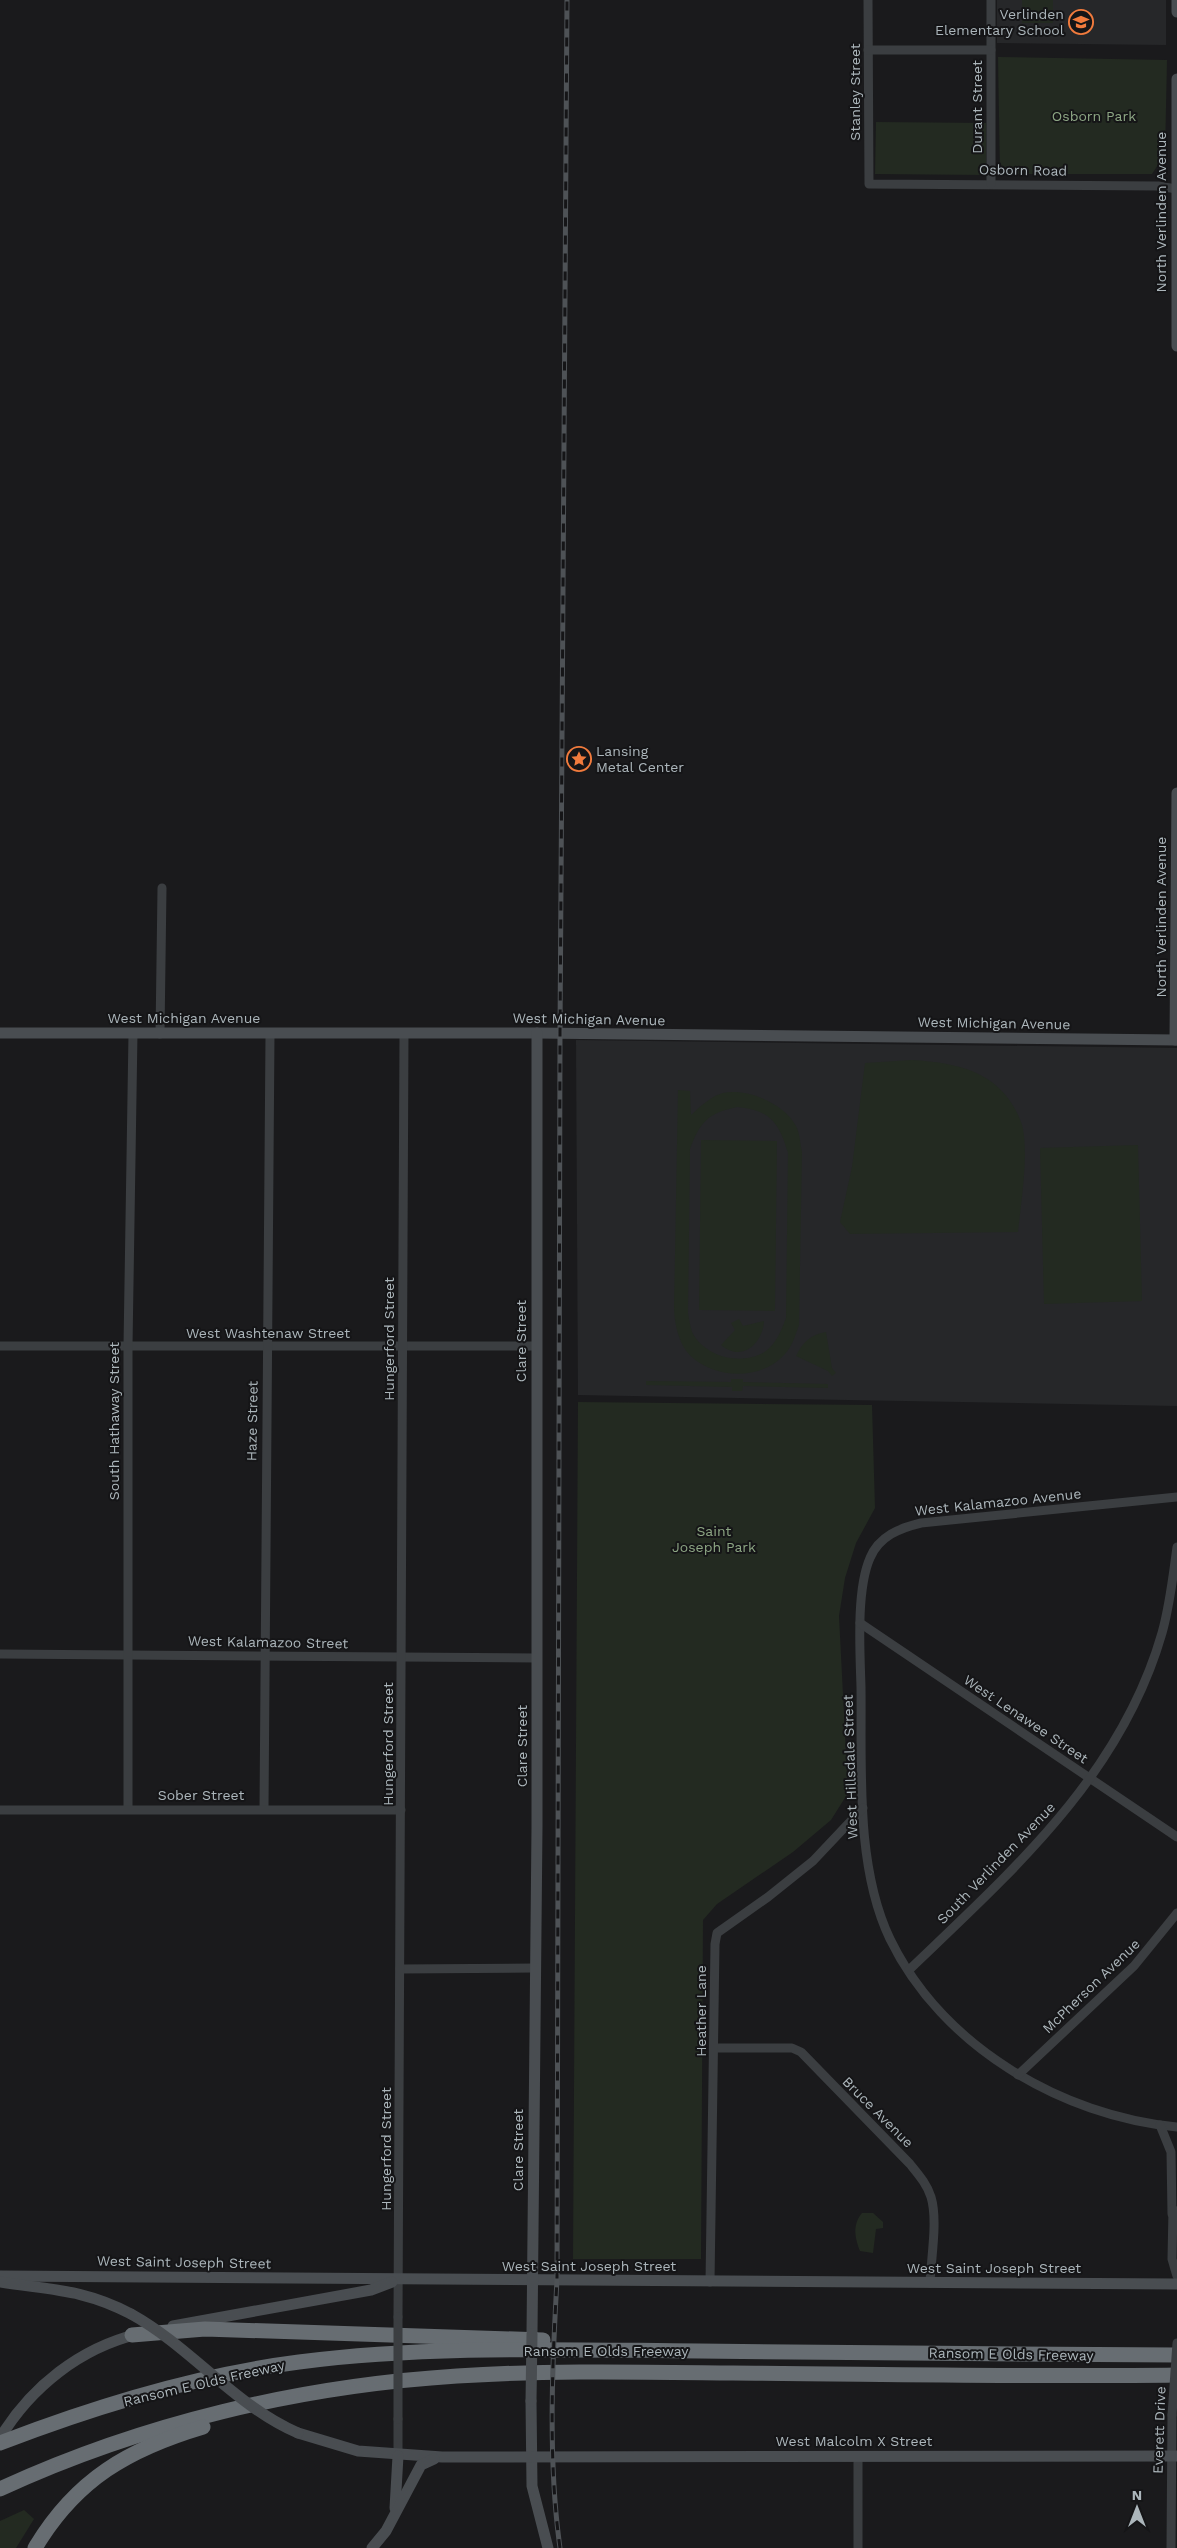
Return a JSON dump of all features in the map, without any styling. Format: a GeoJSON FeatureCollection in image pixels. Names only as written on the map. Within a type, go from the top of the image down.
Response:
{"type":"FeatureCollection","features":[{"type":"Feature","properties":{"kind":"highway"},"geometry":{"type":"LineString","coordinates":[[132,2335],[180,2330],[232,2329],[618,2343],[764,2352]]}},
{"type":"Feature","properties":{"kind":"highway","name":"Ransom E Olds Freeway"},"geometry":{"type":"LineString","coordinates":[[0,2443],[44,2426],[112,2404],[186,2384],[271,2366],[322,2359],[404,2353],[524,2350],[1177,2355]]}},
{"type":"Feature","properties":{"kind":"highway","name":"Ransom E Olds Freeway"},"geometry":{"type":"LineString","coordinates":[[365,2386],[453,2376],[563,2373],[1177,2376]]}},
{"type":"Feature","properties":{"kind":"highway"},"geometry":{"type":"LineString","coordinates":[[0,2489],[105,2446],[172,2425],[258,2403],[365,2386]]}},
{"type":"Feature","properties":{"kind":"highway"},"geometry":{"type":"LineString","coordinates":[[35,2548],[59,2513],[84,2486],[112,2465],[140,2449],[214,2424],[365,2386]]}},
{"type":"Feature","properties":{"kind":"street","name":"Stanley Street"},"geometry":{"type":"LineString","coordinates":[[868,0],[869,184]]}},
{"type":"Feature","properties":{"kind":"street","name":"Durant Street"},"geometry":{"type":"LineString","coordinates":[[990,0],[991,184]]}},
{"type":"Feature","properties":{"kind":"street"},"geometry":{"type":"LineString","coordinates":[[1177,0],[1177,12]]}},
{"type":"Feature","properties":{"kind":"street"},"geometry":{"type":"LineString","coordinates":[[868,50],[990,50]]}},
{"type":"Feature","properties":{"kind":"street","name":"North Verlinden Avenue"},"geometry":{"type":"LineString","coordinates":[[1177,78],[1177,346]]}},
{"type":"Feature","properties":{"kind":"street","name":"Osborn Road"},"geometry":{"type":"LineString","coordinates":[[869,184],[1158,186],[1176,189]]}},
{"type":"Feature","properties":{"kind":"street","name":"North Verlinden Avenue"},"geometry":{"type":"LineString","coordinates":[[1176,1040],[1177,793]]}},
{"type":"Feature","properties":{"kind":"street"},"geometry":{"type":"LineString","coordinates":[[160,1034],[162,888]]}},
{"type":"Feature","properties":{"kind":"street","name":"West Michigan Avenue"},"geometry":{"type":"LineString","coordinates":[[0,1033],[537,1033],[1176,1040]]}},
{"type":"Feature","properties":{"kind":"street","name":"South Hathaway Street"},"geometry":{"type":"LineString","coordinates":[[128,1809],[128,1346],[133,1033]]}},
{"type":"Feature","properties":{"kind":"street","name":"Hungerford Street"},"geometry":{"type":"LineString","coordinates":[[398,2456],[404,1033]]}},
{"type":"Feature","properties":{"kind":"street","name":"Clare Street"},"geometry":{"type":"LineString","coordinates":[[537,1033],[537,1827],[534,1968],[531,2458],[533,2493],[548,2548]]}},
{"type":"Feature","properties":{"kind":"street","name":"Haze Street"},"geometry":{"type":"LineString","coordinates":[[264,1809],[266,1346],[270,1034]]}},
{"type":"Feature","properties":{"kind":"street","name":"West Washtenaw Street"},"geometry":{"type":"LineString","coordinates":[[0,1346],[536,1346]]}},
{"type":"Feature","properties":{"kind":"street","name":"West Kalamazoo Avenue"},"geometry":{"type":"LineString","coordinates":[[860,1623],[870,1557],[885,1537],[895,1531],[921,1523],[1177,1497]]}},
{"type":"Feature","properties":{"kind":"street","name":"South Verlinden Avenue"},"geometry":{"type":"LineString","coordinates":[[909,1970],[1052,1828],[1091,1780],[1130,1714],[1147,1675],[1162,1634],[1170,1604],[1177,1547]]}},
{"type":"Feature","properties":{"kind":"street","name":"West Lenawee Street"},"geometry":{"type":"LineString","coordinates":[[860,1623],[1177,1836]]}},
{"type":"Feature","properties":{"kind":"street","name":"West Hillsdale Street"},"geometry":{"type":"LineString","coordinates":[[860,1623],[862,1808],[868,1864],[881,1918],[909,1970],[928,1998],[957,2027],[1018,2075],[1077,2102],[1125,2118],[1160,2125],[1177,2126]]}},
{"type":"Feature","properties":{"kind":"street","name":"West Kalamazoo Street"},"geometry":{"type":"LineString","coordinates":[[0,1654],[536,1658]]}},
{"type":"Feature","properties":{"kind":"street","name":"Heather Lane"},"geometry":{"type":"LineString","coordinates":[[710,2282],[715,2048],[715,1944],[717,1933],[814,1861],[862,1808]]}},
{"type":"Feature","properties":{"kind":"street","name":"Sober Street"},"geometry":{"type":"LineString","coordinates":[[0,1810],[401,1810]]}},
{"type":"Feature","properties":{"kind":"street","name":"McPherson Avenue"},"geometry":{"type":"LineString","coordinates":[[1018,2075],[1134,1966],[1177,1913]]}},
{"type":"Feature","properties":{"kind":"street"},"geometry":{"type":"LineString","coordinates":[[400,1969],[534,1968]]}},
{"type":"Feature","properties":{"kind":"street","name":"Bruce Avenue"},"geometry":{"type":"LineString","coordinates":[[715,2048],[792,2048],[801,2052],[910,2164],[926,2183],[931,2198],[933,2214],[930,2283]]}},
{"type":"Feature","properties":{"kind":"street"},"geometry":{"type":"LineString","coordinates":[[1160,2125],[1170,2152],[1172,2259],[1177,2276]]}},
{"type":"Feature","properties":{"kind":"street"},"geometry":{"type":"LineString","coordinates":[[1172,2214],[1177,2192]]}},
{"type":"Feature","properties":{"kind":"street","name":"West Saint Joseph Street"},"geometry":{"type":"LineString","coordinates":[[0,2276],[1177,2284]]}},
{"type":"Feature","properties":{"kind":"street"},"geometry":{"type":"LineString","coordinates":[[0,2438],[10,2420],[33,2394],[58,2372],[92,2351],[132,2335],[370,2290],[399,2280]]}},
{"type":"Feature","properties":{"kind":"street","name":"West Malcolm X Street"},"geometry":{"type":"LineString","coordinates":[[0,2282],[72,2292],[108,2303],[131,2314],[181,2347],[265,2416],[298,2433],[344,2448],[398,2456],[531,2458],[1174,2456]]}},
{"type":"Feature","properties":{"kind":"street","name":"Everett Drive"},"geometry":{"type":"LineString","coordinates":[[1171,2548],[1174,2456],[1172,2415],[1177,2343]]}},
{"type":"Feature","properties":{"kind":"street"},"geometry":{"type":"LineString","coordinates":[[392,2522],[397,2496],[398,2456]]}},
{"type":"Feature","properties":{"kind":"street"},"geometry":{"type":"LineString","coordinates":[[858,2456],[858,2548]]}},
{"type":"Feature","properties":{"kind":"street"},"geometry":{"type":"LineString","coordinates":[[372,2548],[392,2522],[421,2465],[426,2461],[442,2457]]}},
{"type":"Feature","properties":{"kind":"shaded area","name":"Verlinden Elementary School"},"geometry":{"type":"Polygon","coordinates":[[[997,0],[1166,0],[1166,45],[997,43],[997,0]]]}},
{"type":"Feature","properties":{"kind":"shaded area"},"geometry":{"type":"Polygon","coordinates":[[[576,1040],[1177,1048],[1177,1406],[578,1395],[576,1040]]]}},
{"type":"Feature","properties":{"kind":"green space"},"geometry":{"type":"Polygon","coordinates":[[[1022,0],[1053,0],[1053,23],[1022,23],[1022,0]]]}},
{"type":"Feature","properties":{"kind":"green space","name":"Osborn Park"},"geometry":{"type":"Polygon","coordinates":[[[998,57],[1167,60],[1165,154],[1152,174],[1000,174],[998,57]]]}},
{"type":"Feature","properties":{"kind":"green space"},"geometry":{"type":"Polygon","coordinates":[[[876,122],[986,123],[986,175],[875,174],[876,122]]]}},
{"type":"Feature","properties":{"kind":"green space"},"geometry":{"type":"Polygon","coordinates":[[[912,1060],[946,1064],[977,1073],[991,1081],[1013,1105],[1021,1122],[1025,1146],[1018,1232],[850,1234],[840,1222],[852,1167],[865,1063],[912,1060]]]}},
{"type":"Feature","properties":{"kind":"green space"},"geometry":{"type":"Polygon","coordinates":[[[678,1090],[690,1091],[691,1115],[710,1099],[723,1093],[743,1093],[764,1099],[783,1110],[796,1126],[802,1152],[799,1325],[793,1341],[784,1355],[764,1369],[739,1374],[715,1370],[693,1358],[684,1348],[675,1322],[678,1090]],[[737,1107],[727,1109],[706,1120],[697,1132],[690,1149],[688,1313],[690,1325],[692,1332],[705,1348],[725,1357],[736,1359],[757,1356],[770,1348],[776,1340],[786,1318],[788,1153],[777,1126],[765,1115],[737,1107]]]}},
{"type":"Feature","properties":{"kind":"green space"},"geometry":{"type":"Polygon","coordinates":[[[701,1140],[777,1141],[775,1311],[699,1310],[701,1140]]]}},
{"type":"Feature","properties":{"kind":"green space"},"geometry":{"type":"Polygon","coordinates":[[[1138,1145],[1142,1301],[1044,1304],[1040,1148],[1138,1145]]]}},
{"type":"Feature","properties":{"kind":"green space"},"geometry":{"type":"Polygon","coordinates":[[[739,1319],[743,1326],[764,1321],[760,1337],[755,1343],[744,1351],[736,1352],[721,1345],[735,1330],[731,1323],[739,1319]]]}},
{"type":"Feature","properties":{"kind":"green space"},"geometry":{"type":"Polygon","coordinates":[[[826,1332],[832,1368],[836,1373],[832,1376],[828,1371],[796,1356],[808,1340],[826,1332]]]}},
{"type":"Feature","properties":{"kind":"green space"},"geometry":{"type":"Polygon","coordinates":[[[731,1379],[743,1379],[743,1382],[828,1384],[828,1388],[743,1386],[742,1391],[732,1391],[732,1387],[646,1385],[646,1381],[731,1382],[731,1379]]]}},
{"type":"Feature","properties":{"kind":"green space","name":"Saint Joseph Park"},"geometry":{"type":"Polygon","coordinates":[[[578,1402],[872,1405],[875,1508],[856,1543],[845,1578],[839,1616],[848,1793],[831,1820],[793,1852],[717,1904],[703,1920],[701,2259],[573,2259],[578,1402]]]}},
{"type":"Feature","properties":{"kind":"green space"},"geometry":{"type":"Polygon","coordinates":[[[862,2213],[873,2213],[883,2222],[883,2228],[876,2229],[873,2253],[860,2251],[857,2241],[855,2232],[857,2222],[862,2213]]]}},
{"type":"Feature","properties":{"kind":"green space"},"geometry":{"type":"Polygon","coordinates":[[[24,2510],[34,2519],[16,2548],[0,2548],[0,2521],[24,2510]]]}},
{"type":"Feature","properties":{"kind":"railway"},"geometry":{"type":"LineString","coordinates":[[560,2548],[554,2482],[552,2414],[557,2280],[560,1033],[567,0]]}},
{"type":"Feature","properties":{"kind":"place","name":"Verlinden Elementary School"},"geometry":{"type":"Point","coordinates":[1081,22]}},
{"type":"Feature","properties":{"kind":"place","name":"Lansing Metal Center"},"geometry":{"type":"Point","coordinates":[579,759]}}]}
